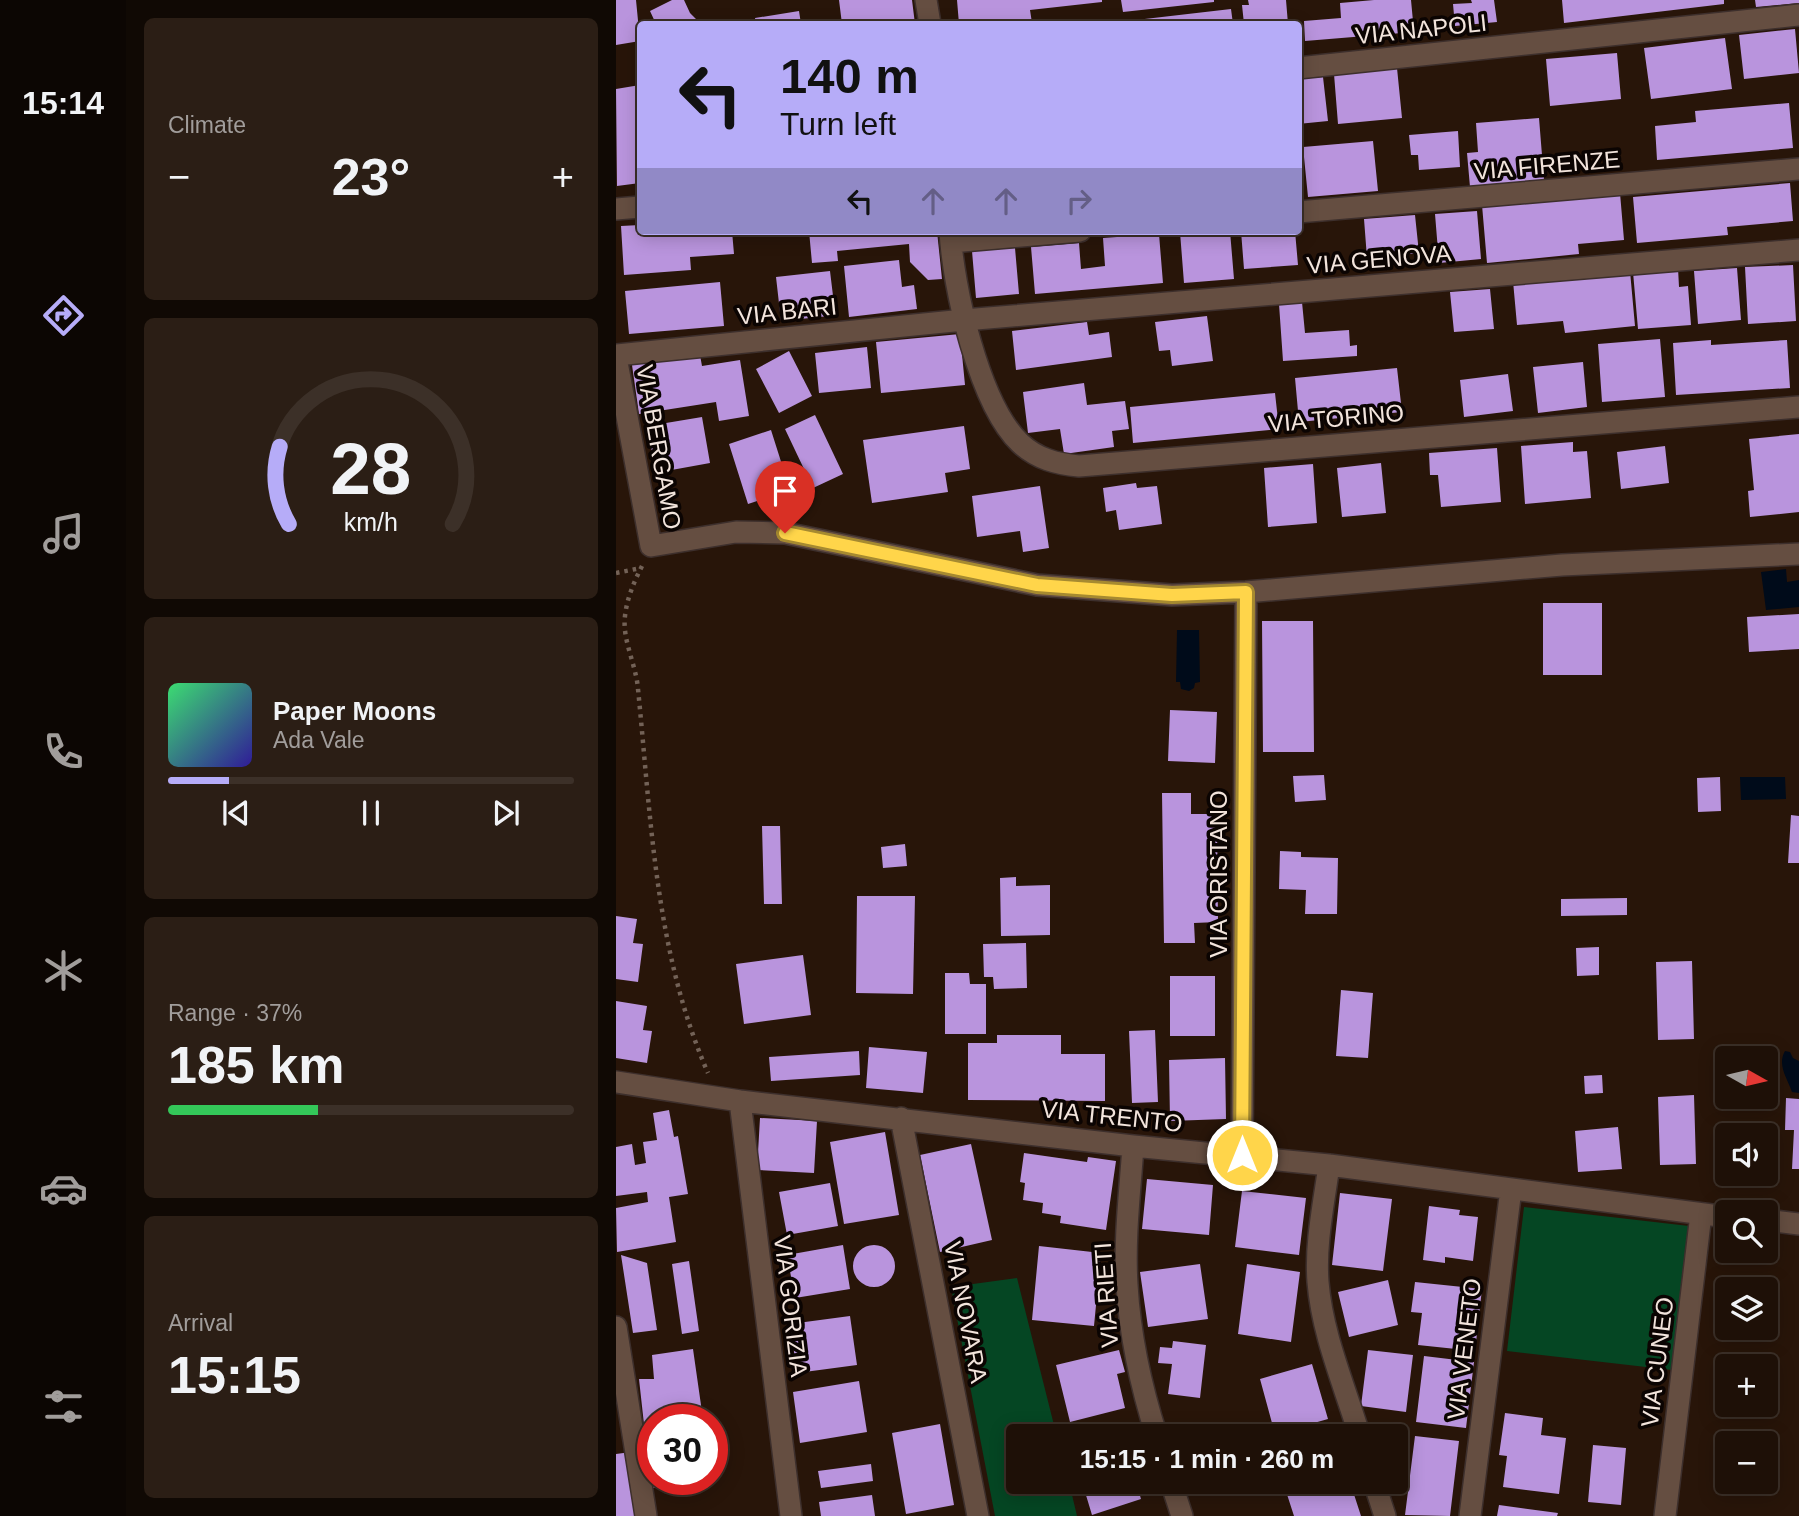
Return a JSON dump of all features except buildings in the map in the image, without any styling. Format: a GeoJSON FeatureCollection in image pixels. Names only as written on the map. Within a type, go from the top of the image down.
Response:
{"type":"FeatureCollection","features":[{"type":"Feature","properties":{"kind":"street"},"geometry":{"type":"LineString","coordinates":[[926,0],[930,21]]}},
{"type":"Feature","properties":{"kind":"street","name":"VIA NAPOLI"},"geometry":{"type":"LineString","coordinates":[[1302,68],[1799,15]]}},
{"type":"Feature","properties":{"kind":"street","name":"VIA FIRENZE"},"geometry":{"type":"LineString","coordinates":[[1302,212],[1799,169]]}},
{"type":"Feature","properties":{"kind":"street"},"geometry":{"type":"LineString","coordinates":[[616,209],[637,207]]}},
{"type":"Feature","properties":{"kind":"street"},"geometry":{"type":"LineString","coordinates":[[950,237],[993,235]]}},
{"type":"Feature","properties":{"kind":"street","name":"VIA TORINO"},"geometry":{"type":"LineString","coordinates":[[950,237],[964,320],[987,387],[1005,424],[1030,451],[1052,462],[1066,465],[1799,407]]}},
{"type":"Feature","properties":{"kind":"street","name":"VIA GENOVA"},"geometry":{"type":"LineString","coordinates":[[964,320],[1799,250]]}},
{"type":"Feature","properties":{"kind":"street","name":"VIA BARI"},"geometry":{"type":"LineString","coordinates":[[616,356],[964,320]]}},
{"type":"Feature","properties":{"kind":"street","name":"VIA BERGAMO"},"geometry":{"type":"LineString","coordinates":[[616,356],[651,546]]}},
{"type":"Feature","properties":{"kind":"street"},"geometry":{"type":"LineString","coordinates":[[651,546],[736,532],[785,533],[1037,585],[1172,595],[1246,592],[1562,565],[1799,554]]}},
{"type":"Feature","properties":{"kind":"street","name":"VIA ORISTANO"},"geometry":{"type":"LineString","coordinates":[[1242,1155],[1246,592]]}},
{"type":"Feature","properties":{"kind":"street","name":"VIA TRENTO"},"geometry":{"type":"LineString","coordinates":[[616,1082],[729,1100],[1133,1146],[1329,1164],[1715,1216]]}},
{"type":"Feature","properties":{"kind":"street","name":"VIA GORIZIA"},"geometry":{"type":"LineString","coordinates":[[729,1100],[791,1516]]}},
{"type":"Feature","properties":{"kind":"street","name":"VIA NOVARA"},"geometry":{"type":"LineString","coordinates":[[901,1118],[978,1516]]}},
{"type":"Feature","properties":{"kind":"street","name":"VIA RIETI"},"geometry":{"type":"LineString","coordinates":[[1133,1146],[1126,1251],[1127,1293],[1137,1363],[1153,1424]]}},
{"type":"Feature","properties":{"kind":"street"},"geometry":{"type":"LineString","coordinates":[[1329,1164],[1318,1255],[1318,1283],[1326,1327],[1356,1424]]}},
{"type":"Feature","properties":{"kind":"street","name":"VIA VENETO"},"geometry":{"type":"LineString","coordinates":[[1470,1516],[1511,1189]]}},
{"type":"Feature","properties":{"kind":"street","name":"VIA CUNEO"},"geometry":{"type":"LineString","coordinates":[[1665,1516],[1701,1214]]}},
{"type":"Feature","properties":{"kind":"street"},"geometry":{"type":"LineString","coordinates":[[1778,1221],[1799,1224]]}},
{"type":"Feature","properties":{"kind":"street"},"geometry":{"type":"LineString","coordinates":[[616,1327],[646,1516]]}},
{"type":"Feature","properties":{"kind":"street"},"geometry":{"type":"LineString","coordinates":[[1175,1494],[1182,1516]]}},
{"type":"Feature","properties":{"kind":"street"},"geometry":{"type":"LineString","coordinates":[[1378,1494],[1385,1516]]}},
{"type":"Feature","properties":{"kind":"path"},"geometry":{"type":"LineString","coordinates":[[651,546],[627,601],[624,618],[638,682],[654,855],[666,940],[684,1008],[700,1056],[729,1100]]}},
{"type":"Feature","properties":{"kind":"path"},"geometry":{"type":"LineString","coordinates":[[616,573],[641,568]]}},
{"type":"Feature","properties":{"kind":"green space"},"geometry":{"type":"Polygon","coordinates":[[[1524,1207],[1689,1226],[1672,1370],[1507,1351],[1524,1207]]]}},
{"type":"Feature","properties":{"kind":"green space"},"geometry":{"type":"Polygon","coordinates":[[[1017,1278],[1054,1424],[1006,1424],[1006,1494],[1072,1494],[1077,1516],[995,1516],[951,1287],[1017,1278]]]}},
{"type":"Feature","properties":{"kind":"water"},"geometry":{"type":"Polygon","coordinates":[[[1786,569],[1787,582],[1799,580],[1799,607],[1766,610],[1761,572],[1786,569]]]}},
{"type":"Feature","properties":{"kind":"water"},"geometry":{"type":"Polygon","coordinates":[[[1177,630],[1199,630],[1200,682],[1195,683],[1194,688],[1189,691],[1181,689],[1180,682],[1176,682],[1177,630]]]}},
{"type":"Feature","properties":{"kind":"water"},"geometry":{"type":"Polygon","coordinates":[[[1740,777],[1785,777],[1786,799],[1741,800],[1740,777]]]}},
{"type":"Feature","properties":{"kind":"water"},"geometry":{"type":"Polygon","coordinates":[[[1785,1051],[1799,1061],[1799,1093],[1792,1092],[1784,1072],[1782,1061],[1785,1051]]]}},
{"type":"Feature","properties":{"kind":"route"},"geometry":{"type":"LineString","coordinates":[[785,533],[1037,585],[1172,595],[1246,592],[1242,1155]]}}]}
